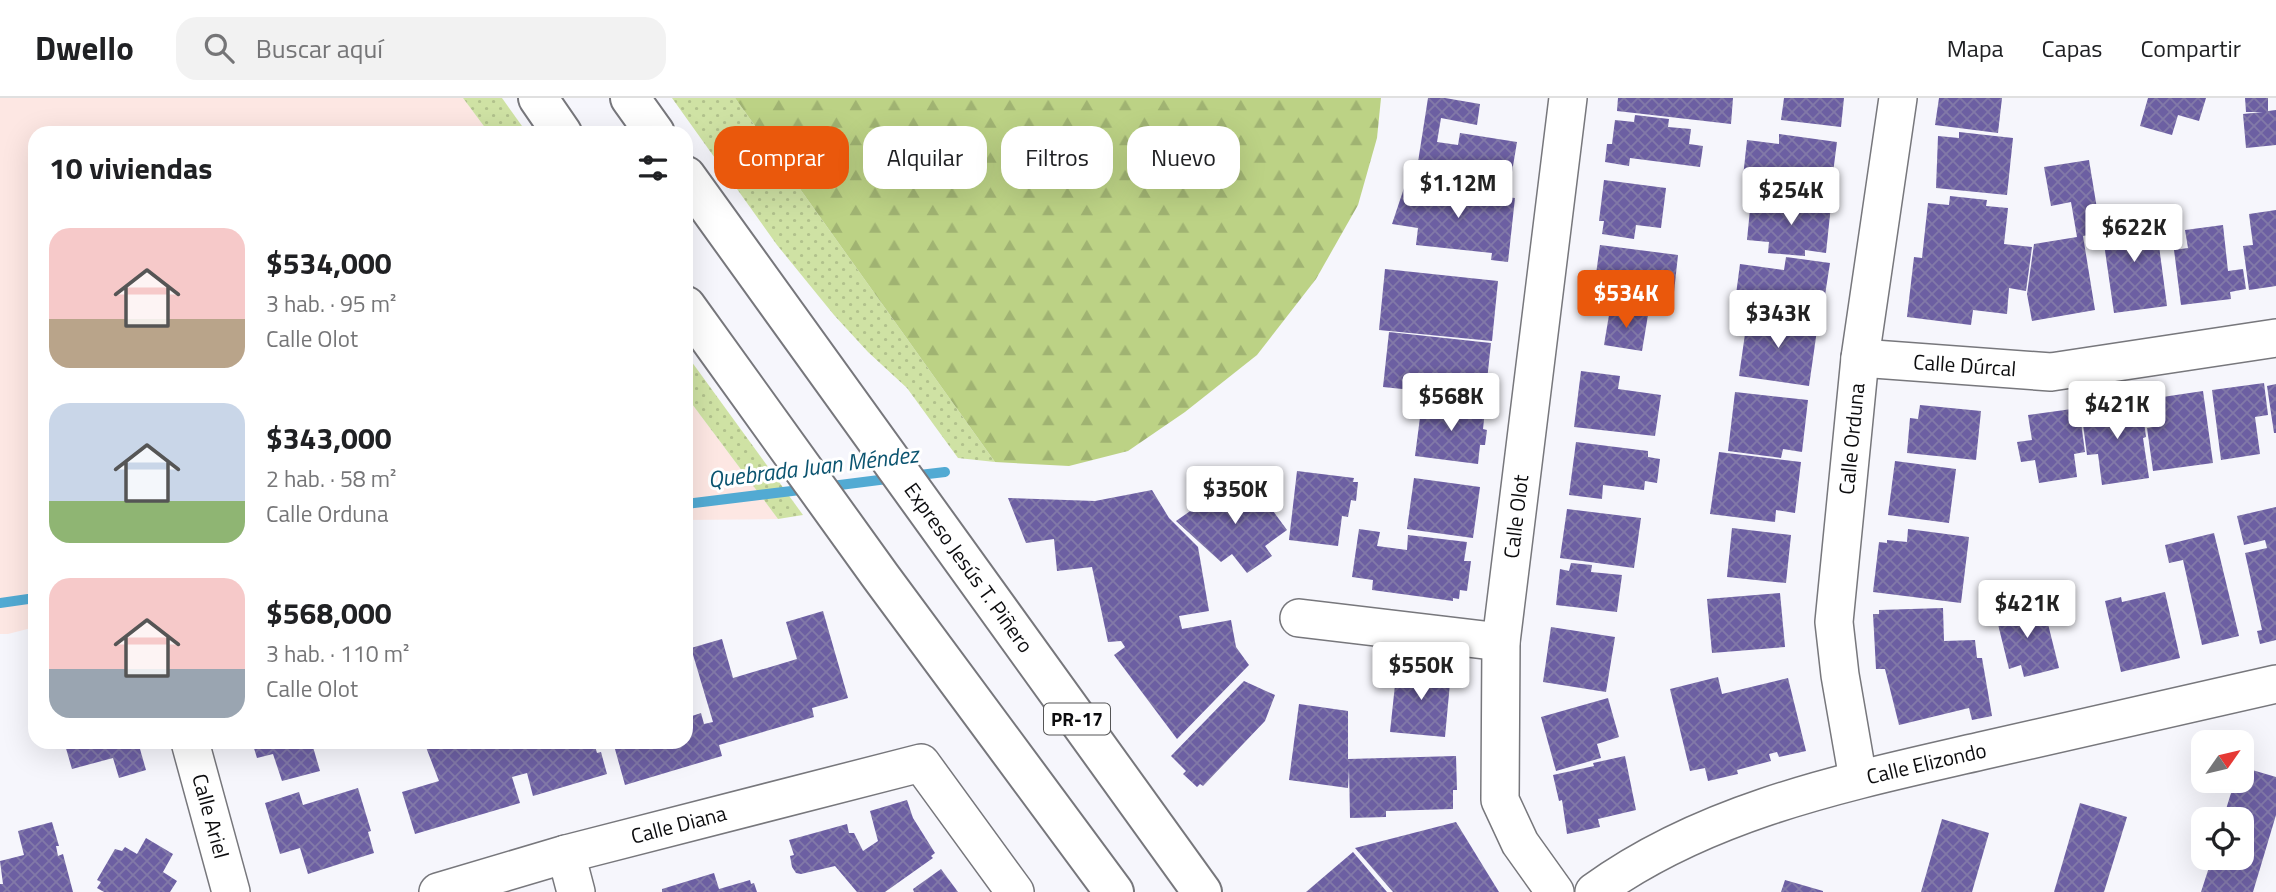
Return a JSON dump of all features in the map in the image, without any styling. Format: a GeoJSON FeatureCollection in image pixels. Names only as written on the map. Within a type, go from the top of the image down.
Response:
{"type":"FeatureCollection","features":[{"type":"Feature","properties":{"kind":"highway"},"geometry":{"type":"LineString","coordinates":[[538,98],[557,126]]}},
{"type":"Feature","properties":{"kind":"highway"},"geometry":{"type":"LineString","coordinates":[[630,98],[650,126]]}},
{"type":"Feature","properties":{"kind":"highway","name":"Expreso Jesús T. Piñero"},"geometry":{"type":"LineString","coordinates":[[693,186],[1202,892]]}},
{"type":"Feature","properties":{"kind":"highway"},"geometry":{"type":"LineString","coordinates":[[693,316],[881,577],[1114,892]]}},
{"type":"Feature","properties":{"kind":"street","name":"Calle Olot"},"geometry":{"type":"LineString","coordinates":[[1555,892],[1520,843],[1500,800],[1501,642],[1569,98]]}},
{"type":"Feature","properties":{"kind":"street","name":"Calle Orduna"},"geometry":{"type":"LineString","coordinates":[[1858,779],[1834,622],[1860,358],[1898,98]]}},
{"type":"Feature","properties":{"kind":"street","name":"Calle Dúrcal"},"geometry":{"type":"LineString","coordinates":[[1860,358],[2050,372],[2276,338]]}},
{"type":"Feature","properties":{"kind":"street"},"geometry":{"type":"LineString","coordinates":[[1299,618],[1501,642]]}},
{"type":"Feature","properties":{"kind":"street","name":"Calle Elizondo"},"geometry":{"type":"LineString","coordinates":[[1594,892],[1610,880],[1682,840],[1758,809],[1858,779],[2276,684]]}},
{"type":"Feature","properties":{"kind":"street","name":"Calle Ariel"},"geometry":{"type":"LineString","coordinates":[[192,749],[231,892]]}},
{"type":"Feature","properties":{"kind":"street","name":"Calle Diana"},"geometry":{"type":"LineString","coordinates":[[438,892],[566,854],[921,763],[1015,892]]}},
{"type":"Feature","properties":{"kind":"street"},"geometry":{"type":"LineString","coordinates":[[566,854],[576,892]]}},
{"type":"Feature","properties":{"kind":"shaded area"},"geometry":{"type":"Polygon","coordinates":[[[0,98],[463,98],[484,126],[28,126],[28,629],[0,634],[0,98]]]}},
{"type":"Feature","properties":{"kind":"shaded area"},"geometry":{"type":"Polygon","coordinates":[[[693,405],[778,519],[693,520],[693,405]]]}},
{"type":"Feature","properties":{"kind":"green space"},"geometry":{"type":"Polygon","coordinates":[[[463,98],[502,98],[522,126],[484,126],[463,98]]]}},
{"type":"Feature","properties":{"kind":"green space"},"geometry":{"type":"Polygon","coordinates":[[[672,98],[735,98],[755,126],[714,126],[714,157],[672,98]]]}},
{"type":"Feature","properties":{"kind":"green space"},"geometry":{"type":"Polygon","coordinates":[[[735,98],[1381,98],[1377,138],[1358,205],[1316,279],[1257,355],[1185,412],[1128,451],[1069,466],[995,462],[800,189],[849,189],[849,126],[755,126],[735,98]]]}},
{"type":"Feature","properties":{"kind":"green space"},"geometry":{"type":"Polygon","coordinates":[[[737,189],[800,189],[995,462],[958,458],[907,388],[868,352],[834,315],[777,245],[737,189]]]}},
{"type":"Feature","properties":{"kind":"green space"},"geometry":{"type":"Polygon","coordinates":[[[693,364],[803,515],[778,519],[693,405],[693,364]]]}},
{"type":"Feature","properties":{"kind":"building"},"geometry":{"type":"Polygon","coordinates":[[[1428,98],[1480,104],[1477,125],[1441,118],[1437,142],[1458,145],[1460,133],[1517,142],[1508,196],[1445,185],[1448,168],[1418,162],[1428,98]]]}},
{"type":"Feature","properties":{"kind":"building"},"geometry":{"type":"Polygon","coordinates":[[[1618,98],[1733,98],[1731,124],[1617,111],[1618,98]]]}},
{"type":"Feature","properties":{"kind":"building"},"geometry":{"type":"Polygon","coordinates":[[[1784,98],[1844,98],[1841,127],[1781,120],[1784,98]]]}},
{"type":"Feature","properties":{"kind":"building"},"geometry":{"type":"Polygon","coordinates":[[[1939,98],[2002,98],[1998,133],[1935,125],[1939,98]]]}},
{"type":"Feature","properties":{"kind":"building"},"geometry":{"type":"Polygon","coordinates":[[[2148,98],[2206,98],[2199,121],[2178,115],[2172,135],[2140,126],[2148,98]]]}},
{"type":"Feature","properties":{"kind":"building"},"geometry":{"type":"Polygon","coordinates":[[[2245,98],[2268,98],[2268,111],[2276,110],[2276,145],[2246,148],[2243,114],[2263,112],[2246,112],[2245,98]]]}},
{"type":"Feature","properties":{"kind":"building"},"geometry":{"type":"Polygon","coordinates":[[[1635,115],[1669,119],[1668,127],[1691,129],[1689,144],[1703,146],[1700,167],[1630,158],[1629,166],[1605,162],[1607,144],[1612,144],[1615,120],[1634,122],[1635,115]]]}},
{"type":"Feature","properties":{"kind":"building"},"geometry":{"type":"Polygon","coordinates":[[[1959,132],[2013,138],[2007,195],[1936,188],[1938,136],[1959,138],[1959,132]]]}},
{"type":"Feature","properties":{"kind":"building"},"geometry":{"type":"Polygon","coordinates":[[[1779,134],[1837,142],[1831,188],[1743,177],[1747,140],[1779,144],[1779,134]]]}},
{"type":"Feature","properties":{"kind":"building"},"geometry":{"type":"Polygon","coordinates":[[[2089,160],[2101,233],[2083,236],[2095,310],[2032,321],[2027,294],[2034,244],[2077,237],[2071,202],[2051,206],[2044,167],[2089,160]]]}},
{"type":"Feature","properties":{"kind":"building"},"geometry":{"type":"Polygon","coordinates":[[[1604,180],[1666,188],[1661,228],[1636,225],[1634,239],[1602,234],[1604,221],[1599,221],[1604,180]]]}},
{"type":"Feature","properties":{"kind":"building"},"geometry":{"type":"Polygon","coordinates":[[[1405,185],[1515,198],[1508,262],[1491,260],[1492,253],[1416,245],[1418,228],[1392,224],[1405,185]]]}},
{"type":"Feature","properties":{"kind":"building"},"geometry":{"type":"Polygon","coordinates":[[[1950,196],[1987,200],[1986,206],[2008,208],[2004,244],[2032,247],[2026,291],[2009,288],[2007,314],[1973,310],[1971,325],[1907,317],[1914,257],[1922,258],[1928,203],[1949,205],[1950,196]]]}},
{"type":"Feature","properties":{"kind":"building"},"geometry":{"type":"Polygon","coordinates":[[[1766,198],[1831,205],[1826,253],[1805,250],[1805,256],[1768,253],[1769,242],[1747,240],[1750,209],[1765,211],[1766,198]]]}},
{"type":"Feature","properties":{"kind":"building"},"geometry":{"type":"Polygon","coordinates":[[[2276,210],[2276,286],[2249,290],[2243,246],[2253,245],[2249,214],[2276,210]]]}},
{"type":"Feature","properties":{"kind":"building"},"geometry":{"type":"Polygon","coordinates":[[[2155,216],[2167,306],[2114,313],[2101,223],[2155,216]]]}},
{"type":"Feature","properties":{"kind":"building"},"geometry":{"type":"Polygon","coordinates":[[[2223,225],[2228,271],[2243,269],[2246,289],[2230,292],[2231,299],[2181,305],[2174,250],[2188,248],[2185,230],[2223,225]]]}},
{"type":"Feature","properties":{"kind":"building"},"geometry":{"type":"Polygon","coordinates":[[[1600,245],[1678,255],[1674,292],[1651,289],[1650,303],[1593,296],[1600,245]]]}},
{"type":"Feature","properties":{"kind":"building"},"geometry":{"type":"Polygon","coordinates":[[[1786,257],[1830,263],[1823,308],[1820,307],[1819,313],[1735,302],[1740,264],[1784,270],[1786,257]]]}},
{"type":"Feature","properties":{"kind":"building"},"geometry":{"type":"Polygon","coordinates":[[[1385,269],[1498,281],[1492,341],[1379,330],[1385,269]]]}},
{"type":"Feature","properties":{"kind":"building"},"geometry":{"type":"Polygon","coordinates":[[[1610,309],[1648,315],[1642,351],[1604,345],[1610,309]]]}},
{"type":"Feature","properties":{"kind":"building"},"geometry":{"type":"Polygon","coordinates":[[[1748,313],[1818,323],[1809,386],[1739,376],[1748,313]]]}},
{"type":"Feature","properties":{"kind":"building"},"geometry":{"type":"Polygon","coordinates":[[[1389,332],[1491,343],[1485,399],[1464,397],[1464,404],[1440,401],[1441,393],[1383,387],[1389,332]]]}},
{"type":"Feature","properties":{"kind":"building"},"geometry":{"type":"Polygon","coordinates":[[[1581,371],[1620,376],[1618,389],[1661,395],[1655,436],[1574,427],[1581,371]]]}},
{"type":"Feature","properties":{"kind":"building"},"geometry":{"type":"Polygon","coordinates":[[[2264,383],[2268,415],[2255,417],[2260,454],[2221,460],[2212,390],[2264,383]]]}},
{"type":"Feature","properties":{"kind":"building"},"geometry":{"type":"Polygon","coordinates":[[[2276,384],[2276,433],[2274,433],[2267,386],[2276,384]]]}},
{"type":"Feature","properties":{"kind":"building"},"geometry":{"type":"Polygon","coordinates":[[[2203,391],[2213,463],[2153,471],[2147,428],[2153,427],[2149,399],[2203,391]]]}},
{"type":"Feature","properties":{"kind":"building"},"geometry":{"type":"Polygon","coordinates":[[[1735,392],[1808,400],[1802,452],[1783,449],[1781,458],[1728,451],[1735,392]]]}},
{"type":"Feature","properties":{"kind":"building"},"geometry":{"type":"Polygon","coordinates":[[[2141,400],[2149,478],[2102,485],[2098,454],[2087,455],[2081,409],[2141,400]]]}},
{"type":"Feature","properties":{"kind":"building"},"geometry":{"type":"Polygon","coordinates":[[[1422,402],[1485,410],[1483,429],[1487,430],[1485,445],[1480,445],[1478,464],[1415,456],[1422,402]]]}},
{"type":"Feature","properties":{"kind":"building"},"geometry":{"type":"Polygon","coordinates":[[[1920,405],[1981,411],[1976,460],[1907,453],[1910,418],[1918,419],[1920,405]]]}},
{"type":"Feature","properties":{"kind":"building"},"geometry":{"type":"Polygon","coordinates":[[[2079,408],[2085,452],[2074,454],[2077,477],[2039,483],[2035,460],[2021,462],[2017,442],[2032,440],[2028,415],[2079,408]]]}},
{"type":"Feature","properties":{"kind":"building"},"geometry":{"type":"Polygon","coordinates":[[[1576,442],[1648,451],[1648,457],[1660,459],[1657,483],[1645,481],[1644,490],[1603,485],[1602,499],[1569,495],[1576,442]]]}},
{"type":"Feature","properties":{"kind":"building"},"geometry":{"type":"Polygon","coordinates":[[[1719,452],[1801,462],[1795,513],[1776,510],[1775,522],[1710,514],[1719,452]]]}},
{"type":"Feature","properties":{"kind":"building"},"geometry":{"type":"Polygon","coordinates":[[[1895,461],[1956,469],[1949,523],[1888,515],[1895,461]]]}},
{"type":"Feature","properties":{"kind":"building"},"geometry":{"type":"Polygon","coordinates":[[[1297,471],[1354,478],[1353,482],[1358,482],[1356,501],[1351,500],[1348,517],[1342,516],[1338,546],[1289,540],[1297,471]]]}},
{"type":"Feature","properties":{"kind":"building"},"geometry":{"type":"Polygon","coordinates":[[[1414,478],[1480,487],[1473,538],[1407,529],[1414,478]]]}},
{"type":"Feature","properties":{"kind":"building"},"geometry":{"type":"Polygon","coordinates":[[[1251,481],[1287,530],[1265,546],[1272,556],[1247,573],[1232,554],[1221,562],[1176,521],[1226,486],[1233,495],[1251,481]]]}},
{"type":"Feature","properties":{"kind":"building"},"geometry":{"type":"Polygon","coordinates":[[[1152,490],[1169,518],[1198,547],[1209,611],[1179,616],[1182,629],[1231,620],[1236,647],[1249,665],[1177,739],[1114,655],[1125,647],[1121,641],[1108,642],[1092,567],[1057,571],[1054,539],[1026,543],[1008,498],[1095,501],[1152,490]]]}},
{"type":"Feature","properties":{"kind":"building"},"geometry":{"type":"Polygon","coordinates":[[[2276,507],[2276,640],[2260,644],[2257,631],[2262,630],[2245,553],[2267,548],[2265,540],[2244,545],[2237,516],[2276,507]]]}},
{"type":"Feature","properties":{"kind":"building"},"geometry":{"type":"Polygon","coordinates":[[[1567,509],[1641,518],[1634,568],[1560,558],[1567,509]]]}},
{"type":"Feature","properties":{"kind":"building"},"geometry":{"type":"Polygon","coordinates":[[[1732,528],[1791,535],[1786,583],[1727,577],[1732,528]]]}},
{"type":"Feature","properties":{"kind":"building"},"geometry":{"type":"Polygon","coordinates":[[[1359,529],[1380,532],[1377,546],[1407,550],[1408,535],[1467,542],[1464,561],[1471,561],[1467,591],[1460,590],[1459,599],[1453,598],[1453,601],[1372,590],[1373,580],[1352,577],[1359,529]]]}},
{"type":"Feature","properties":{"kind":"building"},"geometry":{"type":"Polygon","coordinates":[[[1908,529],[1969,537],[1961,603],[1873,592],[1879,542],[1907,542],[1908,529]]]}},
{"type":"Feature","properties":{"kind":"building"},"geometry":{"type":"Polygon","coordinates":[[[2214,533],[2239,636],[2202,645],[2183,560],[2169,563],[2165,545],[2214,533]]]}},
{"type":"Feature","properties":{"kind":"building"},"geometry":{"type":"Polygon","coordinates":[[[1571,563],[1592,565],[1591,572],[1622,575],[1617,612],[1556,605],[1560,569],[1569,571],[1571,563]]]}},
{"type":"Feature","properties":{"kind":"building"},"geometry":{"type":"Polygon","coordinates":[[[2165,592],[2180,658],[2121,672],[2105,601],[2121,597],[2122,602],[2165,592]]]}},
{"type":"Feature","properties":{"kind":"building"},"geometry":{"type":"Polygon","coordinates":[[[1780,593],[1785,647],[1712,653],[1707,599],[1780,593]]]}},
{"type":"Feature","properties":{"kind":"building"},"geometry":{"type":"Polygon","coordinates":[[[2033,604],[2035,614],[2045,612],[2059,668],[2024,677],[2021,665],[2009,669],[1995,612],[2033,604]]]}},
{"type":"Feature","properties":{"kind":"building"},"geometry":{"type":"Polygon","coordinates":[[[1943,608],[1944,641],[1975,640],[1977,658],[1982,658],[1992,716],[1972,720],[1969,708],[1899,725],[1885,669],[1876,669],[1873,614],[1879,614],[1879,610],[1943,608]]]}},
{"type":"Feature","properties":{"kind":"building"},"geometry":{"type":"Polygon","coordinates":[[[823,611],[848,698],[812,708],[814,717],[719,745],[722,756],[625,785],[615,749],[693,749],[693,716],[701,713],[704,724],[713,722],[693,647],[722,639],[733,678],[797,659],[786,622],[823,611]]]}},
{"type":"Feature","properties":{"kind":"building"},"geometry":{"type":"Polygon","coordinates":[[[1551,627],[1615,637],[1606,692],[1543,682],[1551,627]]]}},
{"type":"Feature","properties":{"kind":"building"},"geometry":{"type":"Polygon","coordinates":[[[1397,666],[1451,672],[1445,737],[1390,732],[1397,666]]]}},
{"type":"Feature","properties":{"kind":"building"},"geometry":{"type":"Polygon","coordinates":[[[1718,677],[1722,694],[1788,678],[1806,751],[1779,757],[1777,752],[1769,754],[1771,761],[1737,770],[1738,774],[1708,781],[1705,768],[1690,771],[1670,689],[1718,677]]]}},
{"type":"Feature","properties":{"kind":"building"},"geometry":{"type":"Polygon","coordinates":[[[1244,681],[1275,695],[1265,721],[1203,786],[1200,784],[1197,787],[1183,774],[1186,771],[1171,756],[1244,681]]]}},
{"type":"Feature","properties":{"kind":"building"},"geometry":{"type":"Polygon","coordinates":[[[1608,698],[1619,737],[1597,744],[1601,758],[1556,771],[1541,717],[1608,698]]]}},
{"type":"Feature","properties":{"kind":"building"},"geometry":{"type":"Polygon","coordinates":[[[1299,704],[1348,711],[1348,759],[1456,756],[1457,790],[1453,790],[1453,809],[1386,811],[1386,817],[1350,818],[1349,768],[1348,788],[1289,780],[1299,704]]]}},
{"type":"Feature","properties":{"kind":"building"},"geometry":{"type":"Polygon","coordinates":[[[66,749],[140,749],[146,770],[119,778],[113,758],[72,769],[66,749]]]}},
{"type":"Feature","properties":{"kind":"building"},"geometry":{"type":"Polygon","coordinates":[[[254,749],[314,749],[320,771],[282,781],[273,754],[257,758],[254,749]]]}},
{"type":"Feature","properties":{"kind":"building"},"geometry":{"type":"Polygon","coordinates":[[[427,749],[596,749],[597,753],[601,752],[607,774],[533,796],[527,773],[512,777],[520,803],[415,834],[402,792],[439,781],[427,749]]]}},
{"type":"Feature","properties":{"kind":"building"},"geometry":{"type":"Polygon","coordinates":[[[1625,756],[1636,810],[1598,819],[1600,827],[1567,834],[1562,800],[1559,801],[1553,775],[1625,756]]]}},
{"type":"Feature","properties":{"kind":"building"},"geometry":{"type":"Polygon","coordinates":[[[2254,771],[2276,777],[2276,815],[2253,892],[2201,892],[2208,870],[2254,870],[2254,807],[2227,807],[2231,793],[2254,793],[2254,771]]]}},
{"type":"Feature","properties":{"kind":"building"},"geometry":{"type":"Polygon","coordinates":[[[358,788],[371,831],[368,832],[374,853],[308,874],[300,848],[280,854],[265,803],[299,792],[303,805],[358,788]]]}},
{"type":"Feature","properties":{"kind":"building"},"geometry":{"type":"Polygon","coordinates":[[[907,800],[913,818],[935,853],[931,856],[933,858],[885,892],[857,892],[835,866],[801,874],[796,873],[792,867],[790,856],[794,855],[789,840],[847,824],[849,833],[854,833],[863,851],[878,841],[870,811],[907,800]]]}},
{"type":"Feature","properties":{"kind":"building"},"geometry":{"type":"Polygon","coordinates":[[[2080,803],[2127,817],[2104,892],[2054,892],[2080,803]]]}},
{"type":"Feature","properties":{"kind":"building"},"geometry":{"type":"Polygon","coordinates":[[[1942,819],[1989,833],[1972,892],[1921,892],[1942,819]]]}},
{"type":"Feature","properties":{"kind":"building"},"geometry":{"type":"Polygon","coordinates":[[[52,822],[59,846],[56,846],[58,856],[63,854],[73,892],[0,892],[0,884],[3,884],[0,861],[24,855],[18,831],[52,822]]]}},
{"type":"Feature","properties":{"kind":"building"},"geometry":{"type":"Polygon","coordinates":[[[1456,822],[1499,892],[1393,892],[1355,848],[1456,822]]]}},
{"type":"Feature","properties":{"kind":"building"},"geometry":{"type":"Polygon","coordinates":[[[146,838],[173,854],[163,872],[177,881],[170,892],[104,892],[97,888],[101,882],[97,880],[115,849],[122,851],[125,847],[137,854],[146,838]]]}},
{"type":"Feature","properties":{"kind":"building"},"geometry":{"type":"Polygon","coordinates":[[[1353,852],[1387,892],[1306,892],[1353,852]]]}},
{"type":"Feature","properties":{"kind":"building"},"geometry":{"type":"Polygon","coordinates":[[[941,869],[958,892],[914,892],[913,889],[941,869]]]}},
{"type":"Feature","properties":{"kind":"building"},"geometry":{"type":"Polygon","coordinates":[[[714,873],[719,889],[750,880],[757,892],[662,892],[662,889],[714,873]]]}},
{"type":"Feature","properties":{"kind":"building"},"geometry":{"type":"Polygon","coordinates":[[[1785,880],[1823,891],[1823,892],[1781,892],[1785,880]]]}},
{"type":"Feature","properties":{"kind":"waterway","name":"Quebrada Juan Méndez"},"geometry":{"type":"LineString","coordinates":[[911,476],[945,472]]}},
{"type":"Feature","properties":{"kind":"waterway","name":"Quebrada Juan Méndez"},"geometry":{"type":"LineString","coordinates":[[824,487],[895,478]]}},
{"type":"Feature","properties":{"kind":"waterway","name":"Quebrada Juan Méndez"},"geometry":{"type":"LineString","coordinates":[[693,503],[808,489]]}},
{"type":"Feature","properties":{"kind":"waterway","name":"Quebrada Juan Méndez"},"geometry":{"type":"LineString","coordinates":[[0,603],[28,599]]}}]}
